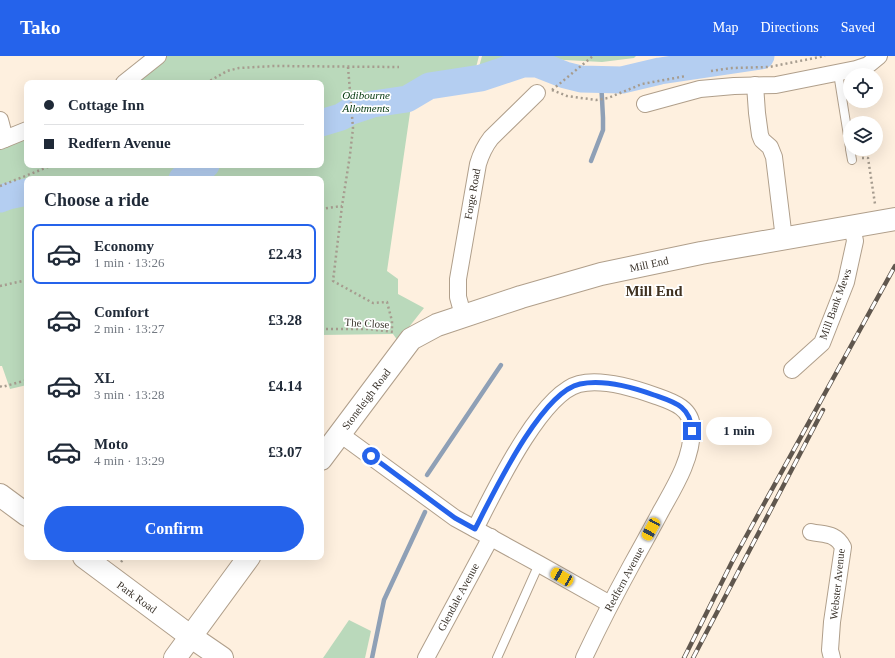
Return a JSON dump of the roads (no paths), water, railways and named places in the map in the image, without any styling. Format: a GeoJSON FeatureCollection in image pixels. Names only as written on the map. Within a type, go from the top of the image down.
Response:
{"type":"FeatureCollection","features":[{"type":"Feature","properties":{"kind":"street"},"geometry":{"type":"LineString","coordinates":[[128,80],[158,56]]}},
{"type":"Feature","properties":{"kind":"street"},"geometry":{"type":"LineString","coordinates":[[645,104],[700,89],[722,86],[776,85],[862,67],[874,61],[879,56]]}},
{"type":"Feature","properties":{"kind":"street"},"geometry":{"type":"LineString","coordinates":[[755,85],[756,113],[760,135],[762,140],[770,147],[774,156],[784,239]]}},
{"type":"Feature","properties":{"kind":"street","name":"Forge Road"},"geometry":{"type":"LineString","coordinates":[[463,315],[458,297],[458,279],[480,155],[484,146],[491,138],[544,92]]}},
{"type":"Feature","properties":{"kind":"street"},"geometry":{"type":"LineString","coordinates":[[0,120],[2,140],[24,131]]}},
{"type":"Feature","properties":{"kind":"street","name":"Mill End"},"geometry":{"type":"LineString","coordinates":[[401,335],[528,295],[602,274],[701,253],[886,220]]}},
{"type":"Feature","properties":{"kind":"street","name":"Mill Bank Mews"},"geometry":{"type":"LineString","coordinates":[[792,370],[822,343],[846,282],[854,241],[852,226]]}},
{"type":"Feature","properties":{"kind":"street","name":"Stoneleigh Road"},"geometry":{"type":"LineString","coordinates":[[324,455],[340,434],[401,335]]}},
{"type":"Feature","properties":{"kind":"street","name":"Redfern Avenue"},"geometry":{"type":"LineString","coordinates":[[475,529],[526,436],[556,397],[573,386],[590,382],[609,384],[645,392],[677,403],[687,412],[692,422],[692,431],[686,461],[679,478],[610,604],[584,658]]}},
{"type":"Feature","properties":{"kind":"street"},"geometry":{"type":"LineString","coordinates":[[340,434],[455,518],[610,604]]}},
{"type":"Feature","properties":{"kind":"street"},"geometry":{"type":"LineString","coordinates":[[0,495],[24,513]]}},
{"type":"Feature","properties":{"kind":"street","name":"Webster Avenue"},"geometry":{"type":"LineString","coordinates":[[811,532],[834,536],[840,540],[843,547],[832,622],[830,650],[832,658]]}},
{"type":"Feature","properties":{"kind":"street","name":"Glendale Avenue"},"geometry":{"type":"LineString","coordinates":[[426,658],[491,537]]}},
{"type":"Feature","properties":{"kind":"street","name":"Park Road"},"geometry":{"type":"LineString","coordinates":[[88,560],[222,658]]}},
{"type":"Feature","properties":{"kind":"street"},"geometry":{"type":"LineString","coordinates":[[175,658],[247,560]]}},
{"type":"Feature","properties":{"kind":"lane"},"geometry":{"type":"LineString","coordinates":[[838,72],[845,116]]}},
{"type":"Feature","properties":{"kind":"lane"},"geometry":{"type":"LineString","coordinates":[[851,156],[852,160]]}},
{"type":"Feature","properties":{"kind":"lane"},"geometry":{"type":"LineString","coordinates":[[497,658],[539,564]]}},
{"type":"Feature","properties":{"kind":"waterway"},"geometry":{"type":"LineString","coordinates":[[324,122],[373,104],[407,99],[429,86],[481,78],[523,64],[537,64],[565,75],[581,79],[622,80],[660,71],[761,56]]}},
{"type":"Feature","properties":{"kind":"waterway"},"geometry":{"type":"LineString","coordinates":[[591,161],[603,130],[601,80]]}},
{"type":"Feature","properties":{"kind":"waterway"},"geometry":{"type":"LineString","coordinates":[[191,176],[202,168]]}},
{"type":"Feature","properties":{"kind":"waterway"},"geometry":{"type":"LineString","coordinates":[[0,199],[24,193]]}},
{"type":"Feature","properties":{"kind":"waterway"},"geometry":{"type":"LineString","coordinates":[[427,475],[501,365]]}},
{"type":"Feature","properties":{"kind":"waterway"},"geometry":{"type":"LineString","coordinates":[[372,658],[384,600],[425,512]]}},
{"type":"Feature","properties":{"kind":"railway"},"geometry":{"type":"LineString","coordinates":[[684,658],[732,562],[895,266]]}},
{"type":"Feature","properties":{"kind":"railway"},"geometry":{"type":"LineString","coordinates":[[693,658],[823,410]]}},
{"type":"Feature","properties":{"kind":"district","name":"Mill End"},"geometry":{"type":"Point","coordinates":[654,291]}},
{"type":"Feature","properties":{"kind":"park label","name":"Odibourne Allotments"},"geometry":{"type":"Point","coordinates":[366,101]}}]}
